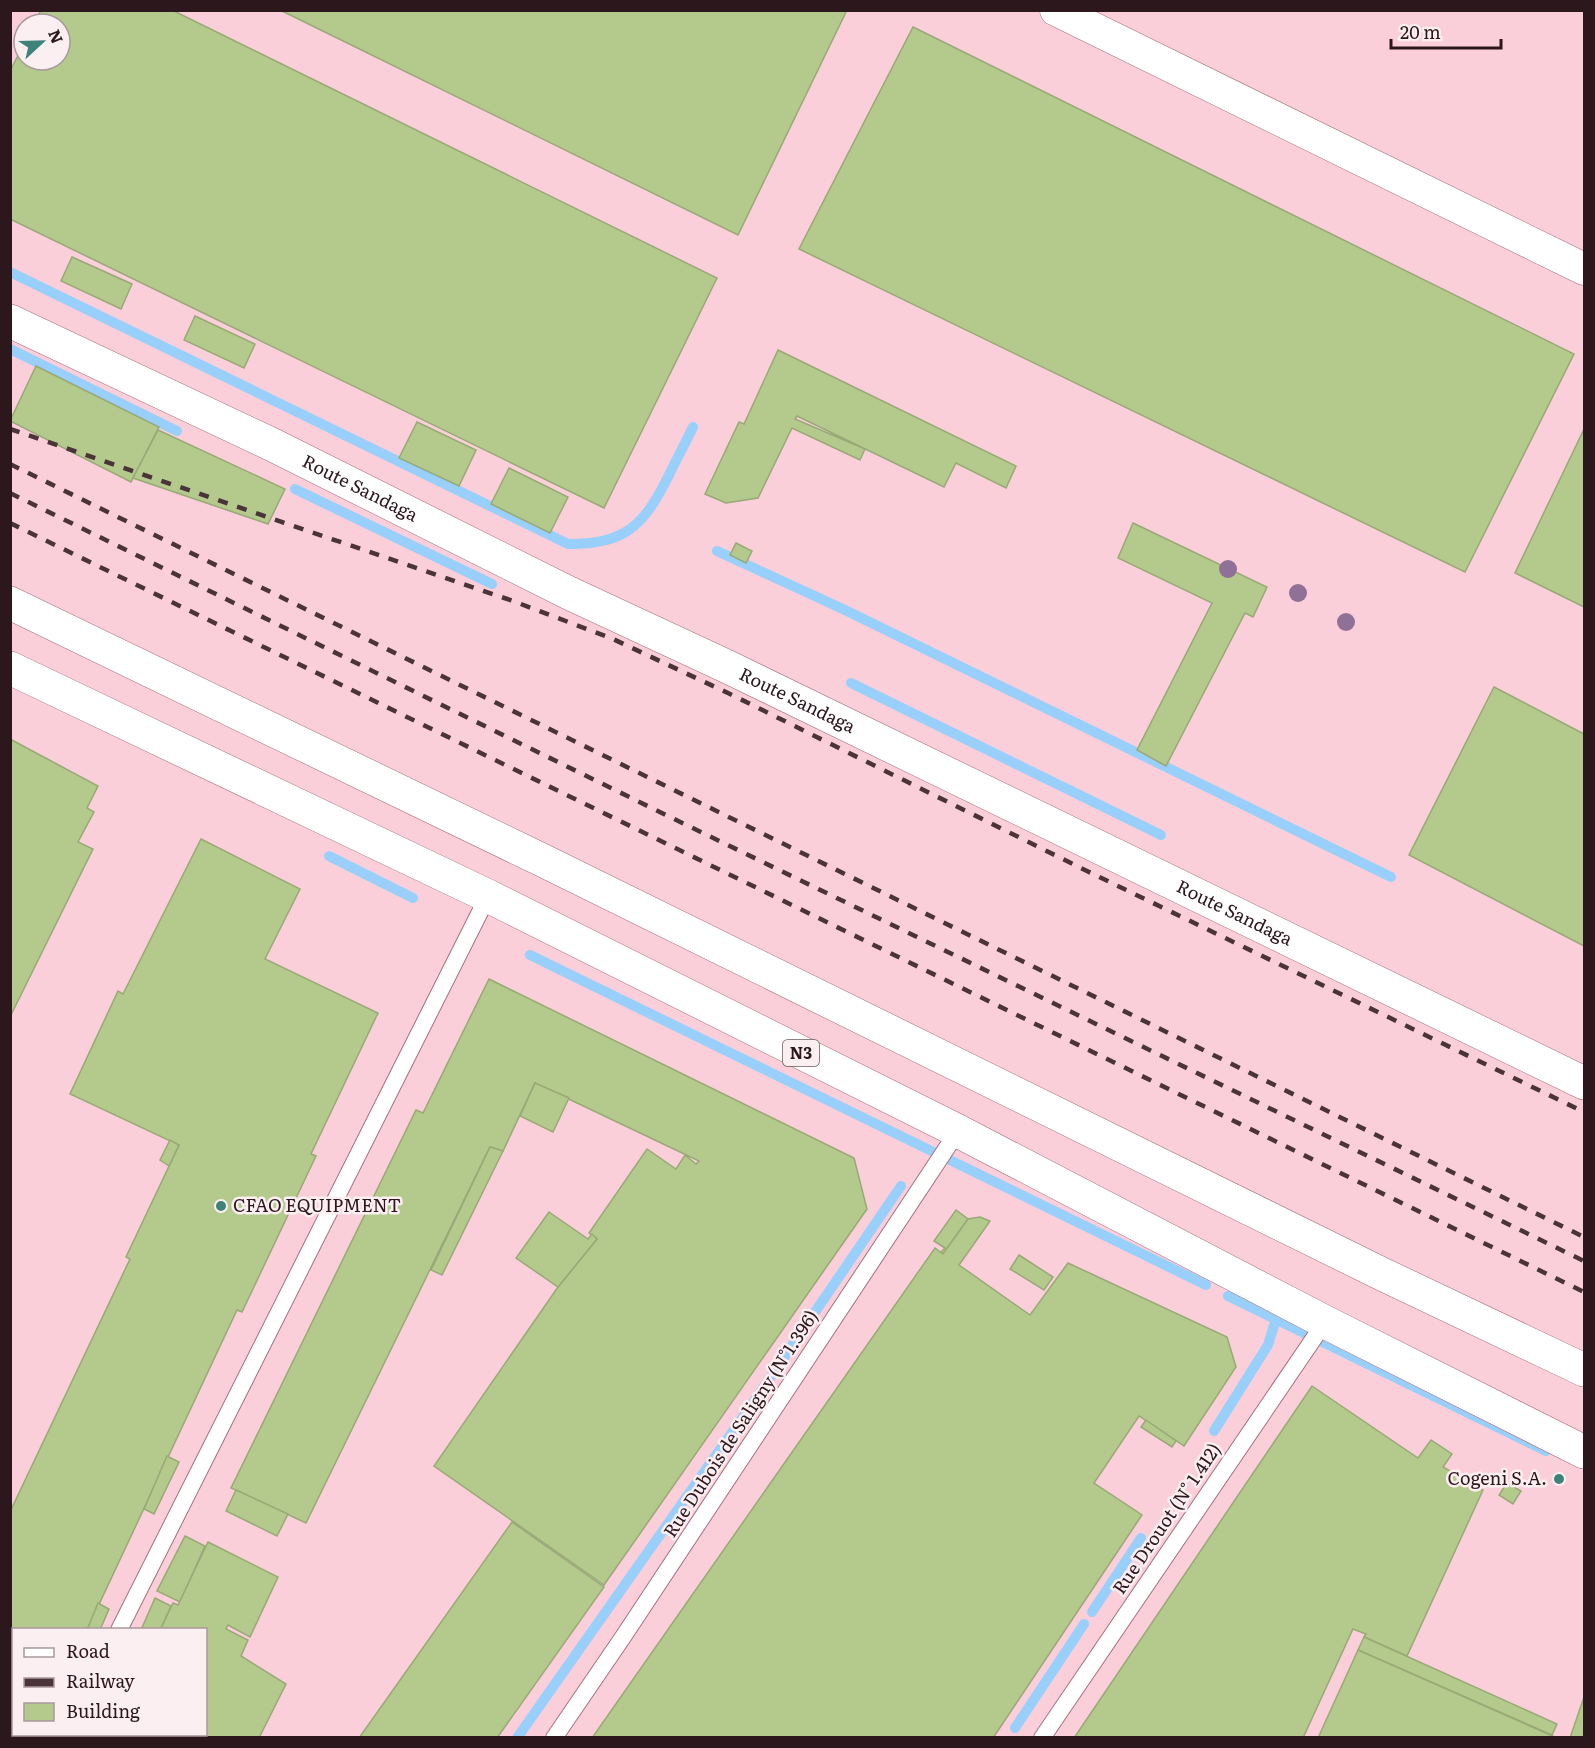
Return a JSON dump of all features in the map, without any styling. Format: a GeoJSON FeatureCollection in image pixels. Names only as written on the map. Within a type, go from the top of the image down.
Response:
{"type":"FeatureCollection","features":[{"type":"Feature","properties":{"kind":"main road","name":"Route Sandaga"},"geometry":{"type":"LineString","coordinates":[[10,321],[273,445],[568,592],[739,672],[1584,1083]]}},
{"type":"Feature","properties":{"kind":"main road"},"geometry":{"type":"LineString","coordinates":[[10,603],[521,849],[1382,1274],[1584,1370]]}},
{"type":"Feature","properties":{"kind":"main road","name":"N3"},"geometry":{"type":"LineString","coordinates":[[10,668],[488,896],[958,1131],[1325,1322],[1584,1452]]}},
{"type":"Feature","properties":{"kind":"street"},"geometry":{"type":"LineString","coordinates":[[1056,10],[1584,269]]}},
{"type":"Feature","properties":{"kind":"lane"},"geometry":{"type":"LineString","coordinates":[[120,1628],[488,896]]}},
{"type":"Feature","properties":{"kind":"lane","name":"Rue Dubois de Saligny (N°1.396)"},"geometry":{"type":"LineString","coordinates":[[554,1737],[643,1608],[958,1131]]}},
{"type":"Feature","properties":{"kind":"lane","name":"Rue Drouot (N° 1.412)"},"geometry":{"type":"LineString","coordinates":[[1042,1737],[1325,1322]]}},
{"type":"Feature","properties":{"kind":"shaded area"},"geometry":{"type":"Polygon","coordinates":[[[11,11],[1584,11],[1584,1737],[11,1737],[11,11]]]}},
{"type":"Feature","properties":{"kind":"building"},"geometry":{"type":"Polygon","coordinates":[[[41,10],[172,10],[717,278],[604,508],[10,219],[10,71],[12,67],[12,72],[72,72],[72,12],[40,12],[41,10]]]}},
{"type":"Feature","properties":{"kind":"building"},"geometry":{"type":"Polygon","coordinates":[[[280,10],[847,10],[738,235],[280,10]]]}},
{"type":"Feature","properties":{"kind":"building"},"geometry":{"type":"Polygon","coordinates":[[[913,27],[1574,354],[1465,572],[799,249],[913,27]]]}},
{"type":"Feature","properties":{"kind":"building"},"geometry":{"type":"Polygon","coordinates":[[[72,257],[132,284],[121,309],[61,281],[72,257]]]}},
{"type":"Feature","properties":{"kind":"building"},"geometry":{"type":"Polygon","coordinates":[[[195,316],[255,344],[244,368],[184,340],[195,316]]]}},
{"type":"Feature","properties":{"kind":"building"},"geometry":{"type":"Polygon","coordinates":[[[778,350],[1016,466],[1006,488],[956,463],[944,487],[797,416],[795,419],[865,449],[860,460],[792,428],[758,498],[726,503],[705,494],[739,422],[744,424],[778,350]]]}},
{"type":"Feature","properties":{"kind":"building"},"geometry":{"type":"Polygon","coordinates":[[[36,366],[159,427],[131,482],[10,421],[36,366]]]}},
{"type":"Feature","properties":{"kind":"building"},"geometry":{"type":"Polygon","coordinates":[[[417,422],[476,450],[459,486],[399,458],[417,422]]]}},
{"type":"Feature","properties":{"kind":"building"},"geometry":{"type":"Polygon","coordinates":[[[1584,429],[1584,607],[1515,573],[1584,429]]]}},
{"type":"Feature","properties":{"kind":"building"},"geometry":{"type":"Polygon","coordinates":[[[158,430],[285,489],[268,524],[133,478],[158,430]]]}},
{"type":"Feature","properties":{"kind":"building"},"geometry":{"type":"Polygon","coordinates":[[[509,468],[568,497],[550,533],[491,504],[509,468]]]}},
{"type":"Feature","properties":{"kind":"building"},"geometry":{"type":"Polygon","coordinates":[[[1133,523],[1267,587],[1253,617],[1245,613],[1166,766],[1137,750],[1212,603],[1118,558],[1133,523]]]}},
{"type":"Feature","properties":{"kind":"building"},"geometry":{"type":"Polygon","coordinates":[[[736,543],[752,551],[746,563],[730,555],[736,543]]]}},
{"type":"Feature","properties":{"kind":"building"},"geometry":{"type":"Polygon","coordinates":[[[1494,687],[1584,734],[1584,946],[1409,855],[1494,687]]]}},
{"type":"Feature","properties":{"kind":"building"},"geometry":{"type":"Polygon","coordinates":[[[10,739],[98,786],[87,808],[94,812],[78,842],[93,849],[10,1017],[10,739]]]}},
{"type":"Feature","properties":{"kind":"building","name":"CFAO EQUIPMENT"},"geometry":{"type":"Polygon","coordinates":[[[201,839],[300,889],[265,959],[378,1013],[311,1154],[316,1156],[242,1312],[237,1310],[88,1628],[12,1628],[10,1627],[10,1512],[130,1259],[126,1257],[179,1145],[70,1094],[118,991],[123,994],[201,839]]]}},
{"type":"Feature","properties":{"kind":"building"},"geometry":{"type":"Polygon","coordinates":[[[489,979],[854,1158],[867,1209],[604,1585],[434,1466],[558,1287],[597,1239],[589,1233],[647,1149],[676,1169],[685,1155],[696,1164],[699,1161],[535,1083],[503,1151],[490,1147],[306,1523],[231,1488],[416,1110],[423,1113],[489,979]]]}},
{"type":"Feature","properties":{"kind":"building"},"geometry":{"type":"Polygon","coordinates":[[[535,1083],[569,1098],[553,1132],[520,1116],[535,1083]]]}},
{"type":"Feature","properties":{"kind":"building"},"geometry":{"type":"Polygon","coordinates":[[[170,1140],[179,1145],[169,1166],[160,1160],[170,1140]]]}},
{"type":"Feature","properties":{"kind":"building"},"geometry":{"type":"Polygon","coordinates":[[[490,1147],[503,1151],[442,1275],[431,1270],[490,1147]]]}},
{"type":"Feature","properties":{"kind":"building"},"geometry":{"type":"Polygon","coordinates":[[[956,1210],[968,1219],[943,1254],[941,1252],[945,1248],[934,1241],[956,1210]]]}},
{"type":"Feature","properties":{"kind":"building"},"geometry":{"type":"Polygon","coordinates":[[[549,1212],[588,1239],[592,1234],[597,1239],[558,1287],[516,1258],[549,1212]]]}},
{"type":"Feature","properties":{"kind":"building"},"geometry":{"type":"Polygon","coordinates":[[[980,1217],[990,1221],[959,1265],[1030,1315],[1068,1263],[1227,1337],[1236,1367],[1184,1446],[1139,1416],[1094,1483],[1142,1515],[993,1738],[592,1738],[935,1248],[943,1254],[968,1219],[980,1217]]]}},
{"type":"Feature","properties":{"kind":"building"},"geometry":{"type":"Polygon","coordinates":[[[1019,1255],[1053,1277],[1044,1290],[1010,1269],[1019,1255]]]}},
{"type":"Feature","properties":{"kind":"building"},"geometry":{"type":"Polygon","coordinates":[[[1312,1386],[1418,1458],[1431,1440],[1452,1454],[1443,1467],[1483,1490],[1407,1656],[1364,1637],[1366,1634],[1353,1629],[1303,1738],[1074,1738],[1312,1386]]]}},
{"type":"Feature","properties":{"kind":"building"},"geometry":{"type":"Polygon","coordinates":[[[1146,1420],[1176,1441],[1172,1447],[1141,1427],[1146,1420]]]}},
{"type":"Feature","properties":{"kind":"building"},"geometry":{"type":"Polygon","coordinates":[[[167,1456],[179,1462],[154,1514],[144,1509],[167,1456]]]}},
{"type":"Feature","properties":{"kind":"building"},"geometry":{"type":"Polygon","coordinates":[[[1507,1483],[1521,1491],[1513,1504],[1499,1495],[1507,1483]]]}},
{"type":"Feature","properties":{"kind":"building"},"geometry":{"type":"Polygon","coordinates":[[[236,1490],[288,1514],[277,1536],[226,1511],[236,1490]]]}},
{"type":"Feature","properties":{"kind":"building"},"geometry":{"type":"Polygon","coordinates":[[[512,1522],[604,1587],[497,1738],[359,1738],[512,1522]]]}},
{"type":"Feature","properties":{"kind":"building"},"geometry":{"type":"Polygon","coordinates":[[[185,1536],[205,1546],[180,1602],[157,1591],[185,1536]]]}},
{"type":"Feature","properties":{"kind":"building"},"geometry":{"type":"Polygon","coordinates":[[[208,1542],[278,1577],[250,1637],[228,1625],[226,1629],[248,1640],[241,1656],[286,1684],[259,1738],[178,1738],[179,1736],[207,1736],[207,1628],[161,1628],[173,1603],[178,1605],[208,1542]]]}},
{"type":"Feature","properties":{"kind":"building"},"geometry":{"type":"Polygon","coordinates":[[[155,1598],[171,1606],[161,1628],[142,1628],[155,1598]]]}},
{"type":"Feature","properties":{"kind":"building"},"geometry":{"type":"Polygon","coordinates":[[[98,1603],[109,1609],[101,1628],[88,1628],[98,1603]]]}},
{"type":"Feature","properties":{"kind":"building"},"geometry":{"type":"Polygon","coordinates":[[[1364,1637],[1557,1724],[1552,1735],[1358,1650],[1364,1637]]]}},
{"type":"Feature","properties":{"kind":"building"},"geometry":{"type":"Polygon","coordinates":[[[1358,1650],[1557,1738],[1318,1738],[1358,1650]]]}},
{"type":"Feature","properties":{"kind":"building"},"geometry":{"type":"Polygon","coordinates":[[[1584,1697],[1584,1738],[1570,1738],[1584,1697]]]}},
{"type":"Feature","properties":{"kind":"waterway"},"geometry":{"type":"LineString","coordinates":[[10,272],[568,544],[604,541],[618,536],[641,520],[659,494],[693,427]]}},
{"type":"Feature","properties":{"kind":"waterway"},"geometry":{"type":"LineString","coordinates":[[10,349],[177,431]]}},
{"type":"Feature","properties":{"kind":"waterway"},"geometry":{"type":"LineString","coordinates":[[295,489],[492,584]]}},
{"type":"Feature","properties":{"kind":"waterway"},"geometry":{"type":"LineString","coordinates":[[717,551],[845,610],[1391,877]]}},
{"type":"Feature","properties":{"kind":"waterway"},"geometry":{"type":"LineString","coordinates":[[851,683],[1161,835]]}},
{"type":"Feature","properties":{"kind":"waterway"},"geometry":{"type":"LineString","coordinates":[[329,856],[413,898]]}},
{"type":"Feature","properties":{"kind":"waterway"},"geometry":{"type":"LineString","coordinates":[[530,955],[1206,1285]]}},
{"type":"Feature","properties":{"kind":"waterway"},"geometry":{"type":"LineString","coordinates":[[517,1738],[759,1394],[901,1186]]}},
{"type":"Feature","properties":{"kind":"waterway"},"geometry":{"type":"LineString","coordinates":[[1228,1296],[1546,1451]]}},
{"type":"Feature","properties":{"kind":"waterway"},"geometry":{"type":"LineString","coordinates":[[1214,1431],[1268,1345],[1276,1319]]}},
{"type":"Feature","properties":{"kind":"waterway"},"geometry":{"type":"LineString","coordinates":[[1092,1612],[1141,1538]]}},
{"type":"Feature","properties":{"kind":"waterway"},"geometry":{"type":"LineString","coordinates":[[1015,1728],[1084,1624]]}},
{"type":"Feature","properties":{"kind":"railway"},"geometry":{"type":"LineString","coordinates":[[10,429],[513,601],[613,639],[728,693],[1087,871],[1584,1112]]}},
{"type":"Feature","properties":{"kind":"railway"},"geometry":{"type":"LineString","coordinates":[[10,464],[1584,1237]]}},
{"type":"Feature","properties":{"kind":"railway"},"geometry":{"type":"LineString","coordinates":[[10,493],[1584,1261]]}},
{"type":"Feature","properties":{"kind":"railway"},"geometry":{"type":"LineString","coordinates":[[10,523],[1584,1292]]}},
{"type":"Feature","properties":{"kind":"place","name":"CFAO EQUIPMENT"},"geometry":{"type":"Point","coordinates":[221,1206]}},
{"type":"Feature","properties":{"kind":"place","name":"Cogeni S.A."},"geometry":{"type":"Point","coordinates":[1559,1479]}}]}
